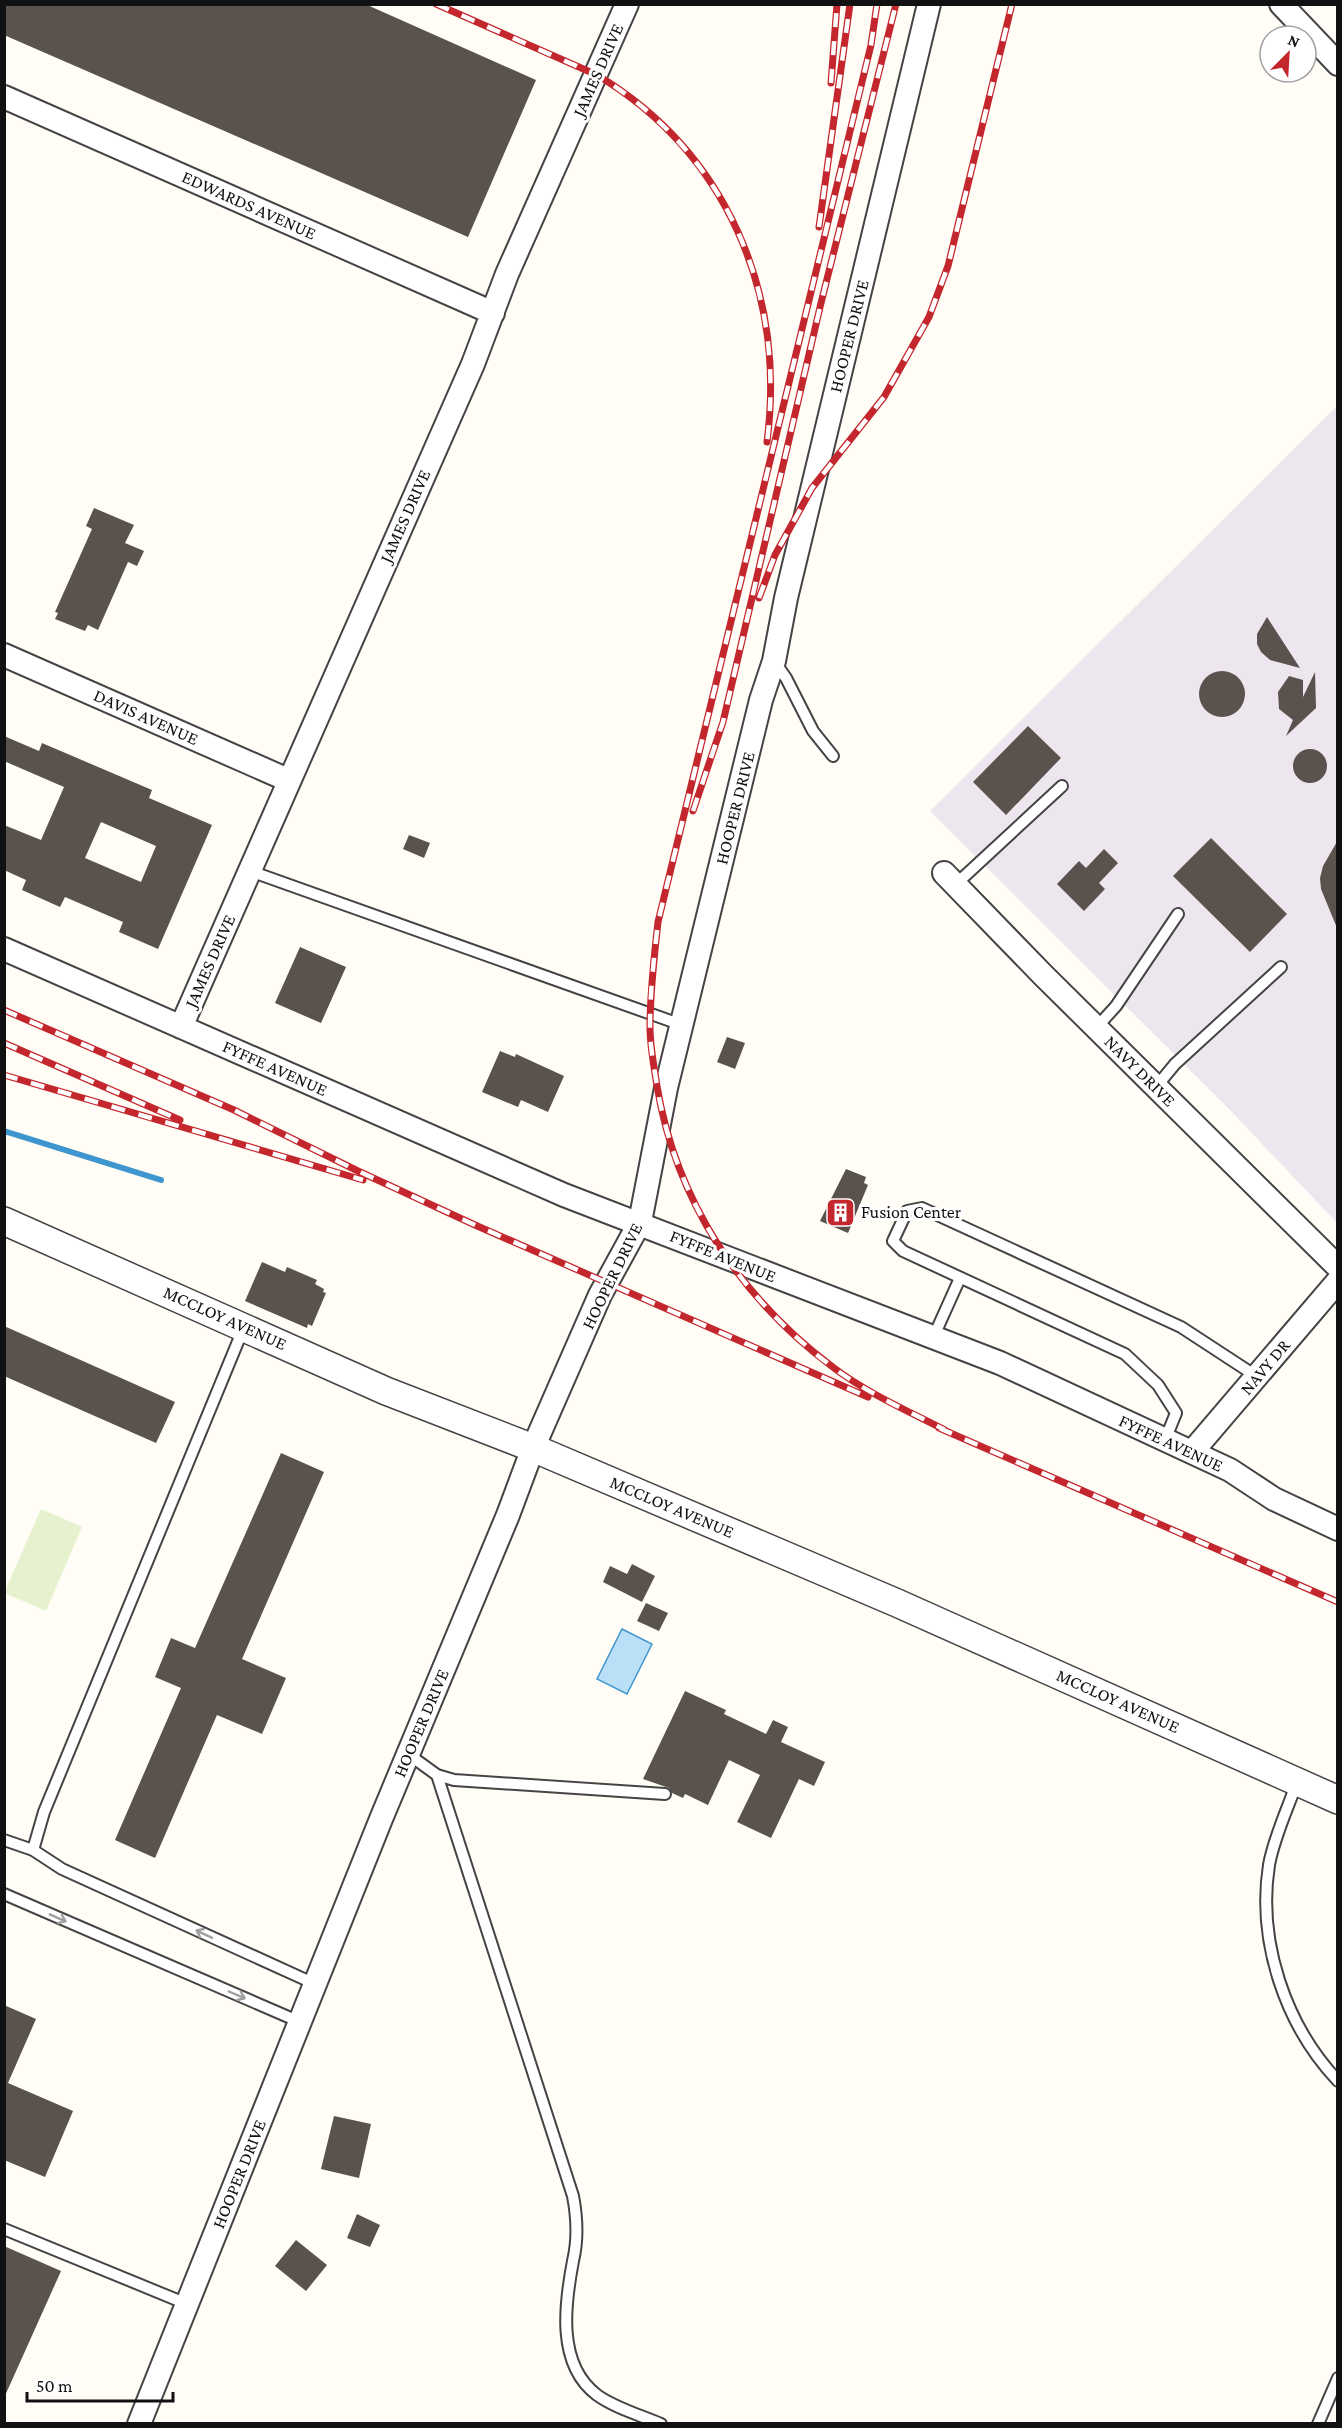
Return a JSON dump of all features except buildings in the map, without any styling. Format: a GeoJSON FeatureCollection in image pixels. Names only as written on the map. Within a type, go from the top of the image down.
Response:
{"type":"FeatureCollection","features":[{"type":"Feature","properties":{"kind":"street","name":"JAMES DRIVE"},"geometry":{"type":"LineString","coordinates":[[181,1027],[473,364],[627,4]]}},
{"type":"Feature","properties":{"kind":"street","name":"HOOPER DRIVE"},"geometry":{"type":"LineString","coordinates":[[139,2424],[408,1754],[508,1515],[533,1448],[600,1295],[640,1222],[682,1025],[761,700],[774,661],[786,598],[929,4]]}},
{"type":"Feature","properties":{"kind":"street"},"geometry":{"type":"LineString","coordinates":[[1281,4],[1338,64]]}},
{"type":"Feature","properties":{"kind":"street","name":"EDWARDS AVENUE"},"geometry":{"type":"LineString","coordinates":[[4,97],[493,313]]}},
{"type":"Feature","properties":{"kind":"street","name":"DAVIS AVENUE"},"geometry":{"type":"LineString","coordinates":[[4,655],[288,780]]}},
{"type":"Feature","properties":{"kind":"street","name":"NAVY DRIVE"},"geometry":{"type":"LineString","coordinates":[[950,879],[1096,1028],[1338,1267]]}},
{"type":"Feature","properties":{"kind":"street","name":"FYFFE AVENUE"},"geometry":{"type":"LineString","coordinates":[[4,950],[564,1195],[640,1222],[1000,1363],[1230,1470],[1274,1499],[1338,1530]]}},
{"type":"Feature","properties":{"kind":"street","name":"MCCLOY AVENUE"},"geometry":{"type":"LineString","coordinates":[[4,1221],[386,1390],[533,1448],[897,1603],[1338,1800]]}},
{"type":"Feature","properties":{"kind":"street","name":"NAVY DR"},"geometry":{"type":"LineString","coordinates":[[1191,1452],[1338,1281]]}},
{"type":"Feature","properties":{"kind":"lane"},"geometry":{"type":"LineString","coordinates":[[774,661],[786,678],[813,731],[833,756]]}},
{"type":"Feature","properties":{"kind":"lane"},"geometry":{"type":"LineString","coordinates":[[950,879],[1062,786]]}},
{"type":"Feature","properties":{"kind":"lane"},"geometry":{"type":"LineString","coordinates":[[250,871],[682,1025]]}},
{"type":"Feature","properties":{"kind":"lane"},"geometry":{"type":"LineString","coordinates":[[1096,1028],[1116,1006],[1178,914]]}},
{"type":"Feature","properties":{"kind":"lane"},"geometry":{"type":"LineString","coordinates":[[1156,1087],[1175,1065],[1281,967]]}},
{"type":"Feature","properties":{"kind":"lane"},"geometry":{"type":"LineString","coordinates":[[1165,1440],[1176,1413],[1158,1385],[1125,1354],[903,1251],[893,1241],[908,1211],[922,1208],[1181,1327],[1257,1376]]}},
{"type":"Feature","properties":{"kind":"lane"},"geometry":{"type":"LineString","coordinates":[[933,1338],[960,1278]]}},
{"type":"Feature","properties":{"kind":"lane"},"geometry":{"type":"LineString","coordinates":[[33,1850],[44,1812],[244,1327]]}},
{"type":"Feature","properties":{"kind":"lane"},"geometry":{"type":"LineString","coordinates":[[408,1754],[437,1775],[454,1780],[665,1794]]}},
{"type":"Feature","properties":{"kind":"lane"},"geometry":{"type":"LineString","coordinates":[[437,1775],[573,2196],[576,2234],[565,2302],[565,2319],[575,2367],[583,2381],[597,2394],[660,2424]]}},
{"type":"Feature","properties":{"kind":"lane"},"geometry":{"type":"LineString","coordinates":[[1297,1782],[1269,1863],[1266,1923],[1286,1999],[1304,2038],[1320,2062],[1338,2081]]}},
{"type":"Feature","properties":{"kind":"lane"},"geometry":{"type":"LineString","coordinates":[[4,1840],[33,1850],[62,1869],[315,1984]]}},
{"type":"Feature","properties":{"kind":"lane"},"geometry":{"type":"LineString","coordinates":[[4,1894],[300,2022]]}},
{"type":"Feature","properties":{"kind":"lane"},"geometry":{"type":"LineString","coordinates":[[4,2229],[187,2304]]}},
{"type":"Feature","properties":{"kind":"lane"},"geometry":{"type":"LineString","coordinates":[[1318,2424],[1338,2379]]}},
{"type":"Feature","properties":{"kind":"shaded area"},"geometry":{"type":"Polygon","coordinates":[[[1337,406],[1337,1223],[1229,1109],[930,811],[1337,406]]]}},
{"type":"Feature","properties":{"kind":"green space"},"geometry":{"type":"Polygon","coordinates":[[[41,1509],[82,1527],[46,1611],[4,1593],[41,1509]]]}},
{"type":"Feature","properties":{"kind":"water"},"geometry":{"type":"Polygon","coordinates":[[[622,1629],[652,1644],[627,1694],[597,1679],[622,1629]]]}},
{"type":"Feature","properties":{"kind":"waterway"},"geometry":{"type":"LineString","coordinates":[[4,1131],[161,1180]]}},
{"type":"Feature","properties":{"kind":"railway"},"geometry":{"type":"LineString","coordinates":[[436,4],[597,75],[642,107],[681,144],[713,186],[738,232],[756,281],[767,333],[770,387],[767,442]]}},
{"type":"Feature","properties":{"kind":"railway"},"geometry":{"type":"LineString","coordinates":[[831,83],[837,4]]}},
{"type":"Feature","properties":{"kind":"railway"},"geometry":{"type":"LineString","coordinates":[[819,227],[850,4]]}},
{"type":"Feature","properties":{"kind":"railway"},"geometry":{"type":"LineString","coordinates":[[877,4],[871,45],[658,922],[651,988],[650,1034],[657,1086],[666,1128],[680,1169],[697,1208],[742,1279],[800,1341],[834,1368],[874,1394],[945,1430]]}},
{"type":"Feature","properties":{"kind":"railway"},"geometry":{"type":"LineString","coordinates":[[693,811],[723,722],[821,303],[896,4]]}},
{"type":"Feature","properties":{"kind":"railway"},"geometry":{"type":"LineString","coordinates":[[759,598],[775,555],[812,488],[884,397],[929,317],[948,266],[1012,4]]}},
{"type":"Feature","properties":{"kind":"railway"},"geometry":{"type":"LineString","coordinates":[[4,1010],[234,1110],[475,1225],[868,1397]]}},
{"type":"Feature","properties":{"kind":"railway"},"geometry":{"type":"LineString","coordinates":[[4,1043],[180,1120]]}},
{"type":"Feature","properties":{"kind":"railway"},"geometry":{"type":"LineString","coordinates":[[4,1075],[363,1180]]}},
{"type":"Feature","properties":{"kind":"railway"},"geometry":{"type":"LineString","coordinates":[[939,1428],[1338,1602]]}},
{"type":"Feature","properties":{"kind":"place","name":"Fusion Center"},"geometry":{"type":"Point","coordinates":[840,1212]}}]}
